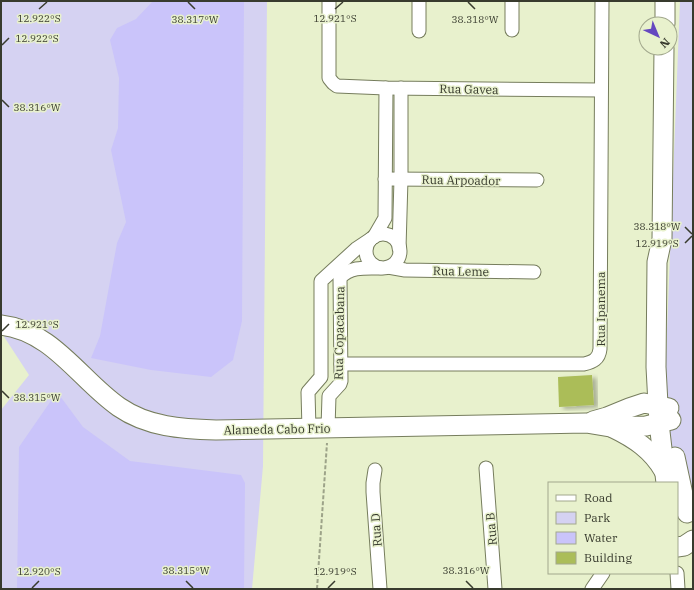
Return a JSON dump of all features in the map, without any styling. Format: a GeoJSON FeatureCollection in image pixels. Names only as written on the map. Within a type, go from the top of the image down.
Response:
{"type":"FeatureCollection","features":[{"type":"Feature","properties":{"kind":"main road"},"geometry":{"type":"LineString","coordinates":[[665,1],[665,16]]}},
{"type":"Feature","properties":{"kind":"main road"},"geometry":{"type":"LineString","coordinates":[[664,56],[662,239],[657,262],[656,367],[664,414],[686,514]]}},
{"type":"Feature","properties":{"kind":"main road"},"geometry":{"type":"LineString","coordinates":[[662,239],[667,262],[664,414],[665,477]]}},
{"type":"Feature","properties":{"kind":"main road","name":"Alameda Cabo Frio"},"geometry":{"type":"LineString","coordinates":[[1,325],[30,333],[50,345],[67,359],[92,386],[120,408],[137,417],[160,426],[209,430],[586,423],[610,427],[646,426],[664,414],[644,403],[586,423]]}},
{"type":"Feature","properties":{"kind":"main road"},"geometry":{"type":"LineString","coordinates":[[629,408],[639,396],[656,367]]}},
{"type":"Feature","properties":{"kind":"main road"},"geometry":{"type":"LineString","coordinates":[[610,427],[628,435],[640,443],[658,461],[665,477]]}},
{"type":"Feature","properties":{"kind":"main road"},"geometry":{"type":"LineString","coordinates":[[678,547],[684,546],[693,540]]}},
{"type":"Feature","properties":{"kind":"street","name":"Rua Gavea"},"geometry":{"type":"LineString","coordinates":[[329,1],[329,78],[337,86],[386,88],[601,90]]}},
{"type":"Feature","properties":{"kind":"street"},"geometry":{"type":"LineString","coordinates":[[419,1],[419,31]]}},
{"type":"Feature","properties":{"kind":"street"},"geometry":{"type":"LineString","coordinates":[[512,1],[512,30]]}},
{"type":"Feature","properties":{"kind":"street","name":"Rua Ipanema"},"geometry":{"type":"LineString","coordinates":[[340,364],[584,364],[595,360],[599,355],[602,1]]}},
{"type":"Feature","properties":{"kind":"street","name":"Rua Copacabana"},"geometry":{"type":"LineString","coordinates":[[384,268],[375,266],[367,257],[366,251],[367,246],[385,218],[386,88]]}},
{"type":"Feature","properties":{"kind":"street"},"geometry":{"type":"LineString","coordinates":[[384,268],[393,264],[397,260],[399,254],[401,88]]}},
{"type":"Feature","properties":{"kind":"street","name":"Rua Arpoador"},"geometry":{"type":"LineString","coordinates":[[385,179],[537,180]]}},
{"type":"Feature","properties":{"kind":"street"},"geometry":{"type":"LineString","coordinates":[[372,238],[380,234],[386,234],[397,242],[399,248]]}},
{"type":"Feature","properties":{"kind":"street","name":"Rua Copacabana"},"geometry":{"type":"LineString","coordinates":[[310,390],[321,377],[321,281],[336,274],[362,244],[372,238]]}},
{"type":"Feature","properties":{"kind":"street","name":"Rua Copacabana"},"geometry":{"type":"LineString","coordinates":[[336,274],[343,274],[355,269],[384,268]]}},
{"type":"Feature","properties":{"kind":"street","name":"Rua Leme"},"geometry":{"type":"LineString","coordinates":[[384,268],[405,270],[534,272]]}},
{"type":"Feature","properties":{"kind":"street","name":"Rua Copacabana"},"geometry":{"type":"LineString","coordinates":[[328,428],[329,396],[341,381],[336,274]]}},
{"type":"Feature","properties":{"kind":"street"},"geometry":{"type":"LineString","coordinates":[[309,428],[308,392],[310,390],[336,389]]}},
{"type":"Feature","properties":{"kind":"street","name":"Rua B"},"geometry":{"type":"LineString","coordinates":[[486,468],[495,589]]}},
{"type":"Feature","properties":{"kind":"street","name":"Rua D"},"geometry":{"type":"LineString","coordinates":[[375,470],[373,492],[380,589]]}},
{"type":"Feature","properties":{"kind":"street"},"geometry":{"type":"LineString","coordinates":[[592,589],[602,574]]}},
{"type":"Feature","properties":{"kind":"street"},"geometry":{"type":"LineString","coordinates":[[677,574],[678,589]]}},
{"type":"Feature","properties":{"kind":"path"},"geometry":{"type":"LineString","coordinates":[[317,589],[328,428]]}},
{"type":"Feature","properties":{"kind":"green space"},"geometry":{"type":"Polygon","coordinates":[[[1,1],[267,1],[263,466],[252,589],[1,589],[1,410],[29,375],[1,332],[1,1]]]}},
{"type":"Feature","properties":{"kind":"green space"},"geometry":{"type":"Polygon","coordinates":[[[680,1],[693,1],[693,505],[678,484],[678,482],[661,482],[680,1]]]}},
{"type":"Feature","properties":{"kind":"water"},"geometry":{"type":"Polygon","coordinates":[[[153,1],[244,1],[242,321],[233,360],[211,377],[151,370],[91,358],[100,336],[117,243],[126,222],[111,150],[118,128],[119,78],[110,40],[117,28],[136,19],[153,1]]]}},
{"type":"Feature","properties":{"kind":"water"},"geometry":{"type":"Polygon","coordinates":[[[57,392],[83,427],[130,461],[241,475],[245,483],[244,589],[17,589],[19,447],[57,392]]]}},
{"type":"Feature","properties":{"kind":"building"},"geometry":{"type":"Polygon","coordinates":[[[592,375],[594,405],[559,407],[558,377],[592,375]]]}}]}
